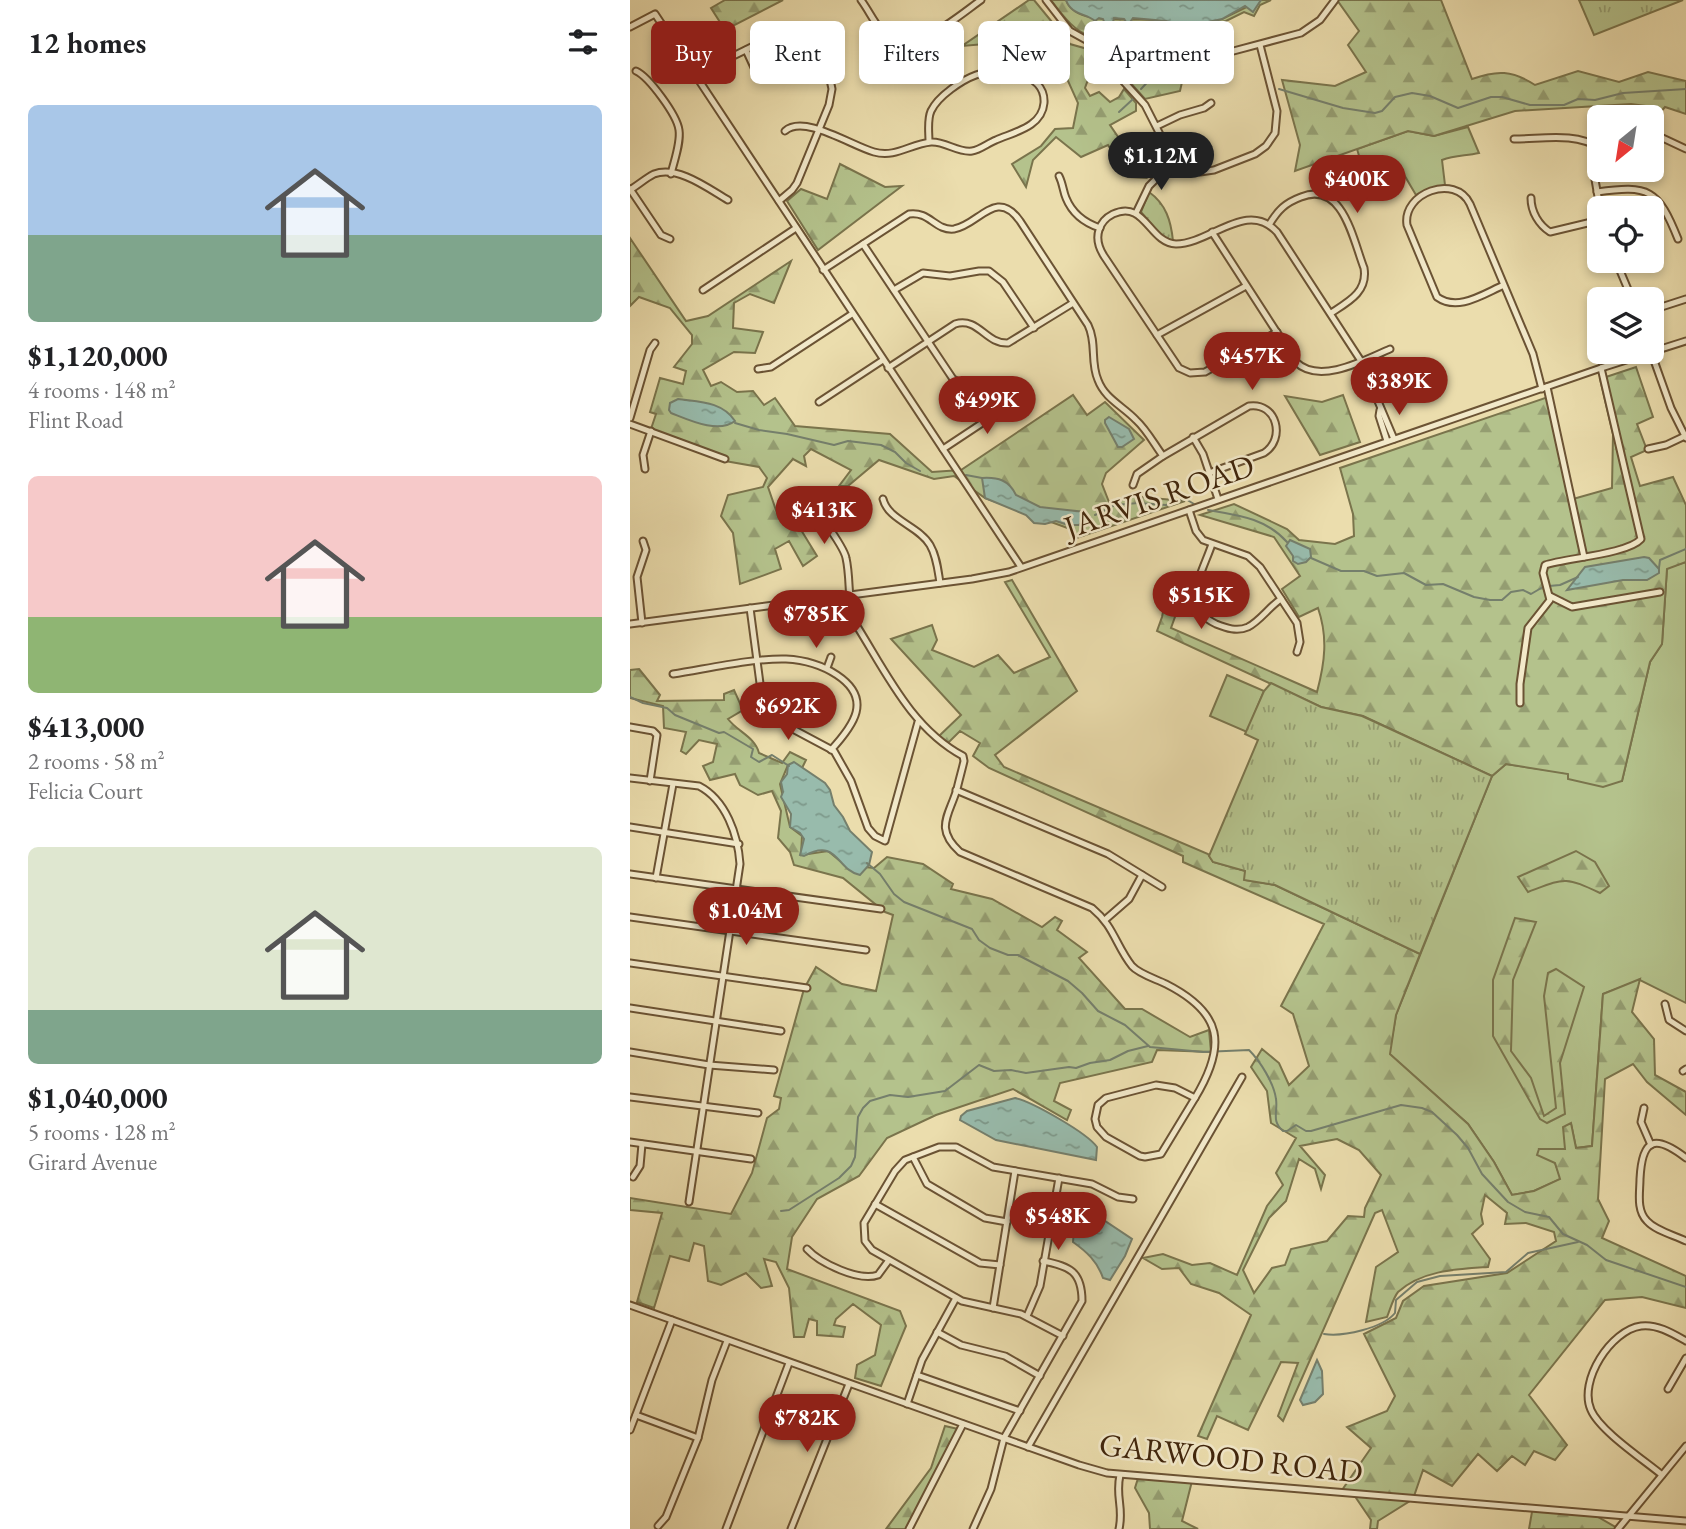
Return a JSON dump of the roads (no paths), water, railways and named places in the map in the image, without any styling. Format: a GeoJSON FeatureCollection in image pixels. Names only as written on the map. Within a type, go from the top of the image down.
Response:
{"type":"FeatureCollection","features":[{"type":"Feature","properties":{"kind":"street"},"geometry":{"type":"LineString","coordinates":[[861,0],[887,38],[906,45],[921,41],[981,0]]}},
{"type":"Feature","properties":{"kind":"street"},"geometry":{"type":"LineString","coordinates":[[1046,0],[1073,33],[1084,38]]}},
{"type":"Feature","properties":{"kind":"street"},"geometry":{"type":"LineString","coordinates":[[1234,51],[1294,36],[1307,30],[1325,15],[1335,0]]}},
{"type":"Feature","properties":{"kind":"street"},"geometry":{"type":"LineString","coordinates":[[630,27],[655,14],[660,21]]}},
{"type":"Feature","properties":{"kind":"street"},"geometry":{"type":"LineString","coordinates":[[736,56],[785,32],[796,33],[810,42],[826,66],[832,82],[831,97],[795,187],[779,201]]}},
{"type":"Feature","properties":{"kind":"street"},"geometry":{"type":"LineString","coordinates":[[1126,84],[1141,100],[1174,161],[1189,170],[1210,171],[1255,154],[1270,141],[1276,128],[1277,114],[1260,45]]}},
{"type":"Feature","properties":{"kind":"street"},"geometry":{"type":"LineString","coordinates":[[746,50],[750,59]]}},
{"type":"Feature","properties":{"kind":"street"},"geometry":{"type":"LineString","coordinates":[[636,71],[648,78],[678,124],[679,136],[671,174]]}},
{"type":"Feature","properties":{"kind":"street"},"geometry":{"type":"LineString","coordinates":[[785,131],[798,125],[886,154],[902,152],[929,142],[973,151],[1027,127],[1039,118],[1044,99],[1040,88],[1032,78],[1021,74],[987,73],[971,77],[936,103],[929,117],[929,142]]}},
{"type":"Feature","properties":{"kind":"street"},"geometry":{"type":"LineString","coordinates":[[701,84],[1021,567]]}},
{"type":"Feature","properties":{"kind":"street"},"geometry":{"type":"LineString","coordinates":[[1157,126],[1211,103]]}},
{"type":"Feature","properties":{"kind":"street"},"geometry":{"type":"LineString","coordinates":[[1514,139],[1574,138],[1587,140]]}},
{"type":"Feature","properties":{"kind":"street"},"geometry":{"type":"LineString","coordinates":[[1664,138],[1686,149]]}},
{"type":"Feature","properties":{"kind":"street"},"geometry":{"type":"LineString","coordinates":[[1136,213],[1149,186],[1174,161]]}},
{"type":"Feature","properties":{"kind":"street"},"geometry":{"type":"LineString","coordinates":[[670,239],[661,235],[630,190],[654,174],[671,174],[703,183],[728,200]]}},
{"type":"Feature","properties":{"kind":"street"},"geometry":{"type":"LineString","coordinates":[[1059,176],[1065,197],[1077,215],[1100,228]]}},
{"type":"Feature","properties":{"kind":"street"},"geometry":{"type":"LineString","coordinates":[[1596,182],[1598,196]]}},
{"type":"Feature","properties":{"kind":"street"},"geometry":{"type":"LineString","coordinates":[[1504,285],[1457,304],[1447,303],[1437,297],[1408,229],[1406,215],[1410,204],[1419,197],[1444,188],[1454,188],[1463,193],[1470,204],[1533,354],[1545,388],[1584,556]]}},
{"type":"Feature","properties":{"kind":"street"},"geometry":{"type":"LineString","coordinates":[[1597,192],[1629,188],[1642,190],[1663,206],[1678,239]]}},
{"type":"Feature","properties":{"kind":"street"},"geometry":{"type":"LineString","coordinates":[[1269,225],[1283,206],[1310,194],[1326,195],[1339,205],[1365,277],[1356,296],[1331,313]]}},
{"type":"Feature","properties":{"kind":"street"},"geometry":{"type":"LineString","coordinates":[[1531,198],[1538,221],[1550,232],[1587,223]]}},
{"type":"Feature","properties":{"kind":"street"},"geometry":{"type":"LineString","coordinates":[[823,270],[909,214],[920,214],[939,226],[953,229],[989,209],[1002,208],[1017,217],[1092,334],[1094,367],[1102,388],[1111,400],[1138,421],[1163,456]]}},
{"type":"Feature","properties":{"kind":"street"},"geometry":{"type":"LineString","coordinates":[[1277,332],[1208,370],[1198,373],[1179,368],[1100,249],[1100,228],[1113,214],[1127,211],[1145,219],[1160,238],[1170,243],[1182,243],[1241,220],[1254,220],[1269,225],[1277,232],[1361,361],[1384,414],[1391,440]]}},
{"type":"Feature","properties":{"kind":"street"},"geometry":{"type":"LineString","coordinates":[[703,290],[796,228]]}},
{"type":"Feature","properties":{"kind":"street"},"geometry":{"type":"LineString","coordinates":[[1212,232],[1303,369],[1326,372],[1391,349]]}},
{"type":"Feature","properties":{"kind":"street"},"geometry":{"type":"LineString","coordinates":[[863,244],[953,379],[965,386]]}},
{"type":"Feature","properties":{"kind":"street"},"geometry":{"type":"LineString","coordinates":[[894,290],[923,273],[950,276],[989,271],[1003,282],[1034,328]]}},
{"type":"Feature","properties":{"kind":"street"},"geometry":{"type":"LineString","coordinates":[[1157,335],[1246,286]]}},
{"type":"Feature","properties":{"kind":"street"},"geometry":{"type":"LineString","coordinates":[[1664,306],[1686,299]]}},
{"type":"Feature","properties":{"kind":"street"},"geometry":{"type":"LineString","coordinates":[[888,368],[960,322],[973,324],[989,338],[1001,343],[1015,341],[1073,303]]}},
{"type":"Feature","properties":{"kind":"street"},"geometry":{"type":"LineString","coordinates":[[758,369],[771,368],[852,314]]}},
{"type":"Feature","properties":{"kind":"street","name":"JARVIS ROAD"},"geometry":{"type":"LineString","coordinates":[[1664,348],[1686,341]]}},
{"type":"Feature","properties":{"kind":"street"},"geometry":{"type":"LineString","coordinates":[[630,418],[650,349],[655,343]]}},
{"type":"Feature","properties":{"kind":"street"},"geometry":{"type":"LineString","coordinates":[[819,402],[883,360]]}},
{"type":"Feature","properties":{"kind":"street","name":"JARVIS ROAD"},"geometry":{"type":"LineString","coordinates":[[630,624],[992,576],[1614,364]]}},
{"type":"Feature","properties":{"kind":"street"},"geometry":{"type":"LineString","coordinates":[[1648,449],[1685,437],[1655,364]]}},
{"type":"Feature","properties":{"kind":"street"},"geometry":{"type":"LineString","coordinates":[[1520,703],[1527,632],[1533,619],[1548,604],[1550,596],[1543,573],[1545,565],[1625,548],[1639,541],[1641,535],[1601,368]]}},
{"type":"Feature","properties":{"kind":"street"},"geometry":{"type":"LineString","coordinates":[[943,449],[1017,400]]}},
{"type":"Feature","properties":{"kind":"street"},"geometry":{"type":"LineString","coordinates":[[1133,485],[1138,473],[1193,437],[1252,405],[1266,409],[1276,424],[1276,439],[1267,452],[1209,473]]}},
{"type":"Feature","properties":{"kind":"street"},"geometry":{"type":"LineString","coordinates":[[630,424],[725,459]]}},
{"type":"Feature","properties":{"kind":"street"},"geometry":{"type":"LineString","coordinates":[[645,469],[643,455],[651,431]]}},
{"type":"Feature","properties":{"kind":"street"},"geometry":{"type":"LineString","coordinates":[[1193,437],[1219,499]]}},
{"type":"Feature","properties":{"kind":"street"},"geometry":{"type":"LineString","coordinates":[[799,492],[809,499],[845,554],[855,623],[918,722],[963,757],[957,790],[945,817],[947,837],[960,852],[1083,903],[1106,919],[1134,968],[1187,995],[1207,1014],[1213,1030],[1215,1056],[1206,1080],[1161,1154],[1140,1156],[1106,1137],[1097,1127],[1095,1114],[1098,1105],[1117,1094],[1156,1085],[1175,1088],[1195,1098]]}},
{"type":"Feature","properties":{"kind":"street"},"geometry":{"type":"LineString","coordinates":[[883,499],[887,510],[914,528],[930,544],[938,566],[940,583]]}},
{"type":"Feature","properties":{"kind":"street"},"geometry":{"type":"LineString","coordinates":[[1189,510],[1196,531],[1203,540],[1255,561],[1297,626],[1300,642],[1297,652]]}},
{"type":"Feature","properties":{"kind":"street"},"geometry":{"type":"LineString","coordinates":[[642,622],[637,577],[646,550],[643,541]]}},
{"type":"Feature","properties":{"kind":"street"},"geometry":{"type":"LineString","coordinates":[[1212,544],[1195,597],[1196,607],[1204,618],[1226,628],[1243,629],[1256,622],[1281,599]]}},
{"type":"Feature","properties":{"kind":"street"},"geometry":{"type":"LineString","coordinates":[[1550,596],[1572,607],[1660,592]]}},
{"type":"Feature","properties":{"kind":"street"},"geometry":{"type":"LineString","coordinates":[[750,608],[763,706],[768,714],[785,726],[831,750],[841,760],[868,828],[875,836],[885,841],[918,722]]}},
{"type":"Feature","properties":{"kind":"street"},"geometry":{"type":"LineString","coordinates":[[827,668],[831,657]]}},
{"type":"Feature","properties":{"kind":"street"},"geometry":{"type":"LineString","coordinates":[[673,674],[785,659],[827,668],[849,683],[857,697],[858,707],[853,724],[831,750]]}},
{"type":"Feature","properties":{"kind":"street"},"geometry":{"type":"LineString","coordinates":[[630,727],[657,735],[650,781]]}},
{"type":"Feature","properties":{"kind":"street"},"geometry":{"type":"LineString","coordinates":[[630,778],[698,786],[715,796],[738,844],[740,864],[689,1202]]}},
{"type":"Feature","properties":{"kind":"street"},"geometry":{"type":"LineString","coordinates":[[656,878],[673,785]]}},
{"type":"Feature","properties":{"kind":"street"},"geometry":{"type":"LineString","coordinates":[[957,790],[1108,854],[1162,887]]}},
{"type":"Feature","properties":{"kind":"street"},"geometry":{"type":"LineString","coordinates":[[630,827],[738,844]]}},
{"type":"Feature","properties":{"kind":"street"},"geometry":{"type":"LineString","coordinates":[[630,874],[881,909]]}},
{"type":"Feature","properties":{"kind":"street"},"geometry":{"type":"LineString","coordinates":[[1106,919],[1129,899],[1143,875]]}},
{"type":"Feature","properties":{"kind":"street"},"geometry":{"type":"LineString","coordinates":[[630,917],[866,950]]}},
{"type":"Feature","properties":{"kind":"street"},"geometry":{"type":"LineString","coordinates":[[630,963],[807,988]]}},
{"type":"Feature","properties":{"kind":"street"},"geometry":{"type":"LineString","coordinates":[[1665,1004],[1671,1023],[1686,1031]]}},
{"type":"Feature","properties":{"kind":"street"},"geometry":{"type":"LineString","coordinates":[[630,1008],[781,1031]]}},
{"type":"Feature","properties":{"kind":"street"},"geometry":{"type":"LineString","coordinates":[[630,1052],[709,1065],[774,1070]]}},
{"type":"Feature","properties":{"kind":"street"},"geometry":{"type":"LineString","coordinates":[[1028,1447],[1242,1077]]}},
{"type":"Feature","properties":{"kind":"street"},"geometry":{"type":"LineString","coordinates":[[630,1097],[758,1113]]}},
{"type":"Feature","properties":{"kind":"street"},"geometry":{"type":"LineString","coordinates":[[1644,1108],[1641,1122],[1651,1145]]}},
{"type":"Feature","properties":{"kind":"street"},"geometry":{"type":"LineString","coordinates":[[630,1142],[751,1159]]}},
{"type":"Feature","properties":{"kind":"street"},"geometry":{"type":"LineString","coordinates":[[633,1177],[640,1166],[642,1143]]}},
{"type":"Feature","properties":{"kind":"street"},"geometry":{"type":"LineString","coordinates":[[1686,1158],[1668,1145],[1660,1143],[1651,1145],[1641,1158],[1641,1213],[1650,1223],[1686,1241]]}},
{"type":"Feature","properties":{"kind":"street"},"geometry":{"type":"LineString","coordinates":[[1063,1336],[1027,1316],[956,1298],[889,1260],[872,1250],[863,1235],[864,1223],[899,1165],[939,1147],[956,1147],[993,1167],[1098,1186],[1118,1197],[1133,1199]]}},
{"type":"Feature","properties":{"kind":"street"},"geometry":{"type":"LineString","coordinates":[[914,1157],[927,1184],[985,1218],[1007,1222]]}},
{"type":"Feature","properties":{"kind":"street"},"geometry":{"type":"LineString","coordinates":[[993,1308],[1015,1171]]}},
{"type":"Feature","properties":{"kind":"street"},"geometry":{"type":"LineString","coordinates":[[1027,1316],[1038,1293],[1059,1178]]}},
{"type":"Feature","properties":{"kind":"street"},"geometry":{"type":"LineString","coordinates":[[875,1204],[980,1263],[1000,1265]]}},
{"type":"Feature","properties":{"kind":"street"},"geometry":{"type":"LineString","coordinates":[[807,1249],[819,1260],[863,1277],[878,1275],[889,1260]]}},
{"type":"Feature","properties":{"kind":"street"},"geometry":{"type":"LineString","coordinates":[[973,1529],[991,1489],[1004,1438],[1082,1301],[1082,1291],[1075,1274],[1069,1268],[1043,1261]]}},
{"type":"Feature","properties":{"kind":"street"},"geometry":{"type":"LineString","coordinates":[[907,1404],[922,1360],[956,1298]]}},
{"type":"Feature","properties":{"kind":"street","name":"GARWOOD ROAD"},"geometry":{"type":"LineString","coordinates":[[630,1305],[1028,1447],[1092,1469],[1120,1475],[1686,1521]]}},
{"type":"Feature","properties":{"kind":"street"},"geometry":{"type":"LineString","coordinates":[[630,1430],[672,1320]]}},
{"type":"Feature","properties":{"kind":"street"},"geometry":{"type":"LineString","coordinates":[[1662,1475],[1599,1422],[1589,1405],[1587,1386],[1597,1363],[1620,1336],[1633,1328],[1660,1328],[1686,1341]]}},
{"type":"Feature","properties":{"kind":"street"},"geometry":{"type":"LineString","coordinates":[[937,1332],[961,1345],[1005,1356],[1040,1376]]}},
{"type":"Feature","properties":{"kind":"street"},"geometry":{"type":"LineString","coordinates":[[658,1526],[666,1517],[698,1438],[712,1380],[727,1341]]}},
{"type":"Feature","properties":{"kind":"street"},"geometry":{"type":"LineString","coordinates":[[1668,1388],[1686,1358]]}},
{"type":"Feature","properties":{"kind":"street"},"geometry":{"type":"LineString","coordinates":[[726,1529],[789,1363]]}},
{"type":"Feature","properties":{"kind":"street"},"geometry":{"type":"LineString","coordinates":[[917,1375],[1020,1411]]}},
{"type":"Feature","properties":{"kind":"street"},"geometry":{"type":"LineString","coordinates":[[791,1529],[849,1384]]}},
{"type":"Feature","properties":{"kind":"street"},"geometry":{"type":"LineString","coordinates":[[636,1415],[698,1438]]}},
{"type":"Feature","properties":{"kind":"street"},"geometry":{"type":"LineString","coordinates":[[909,1529],[963,1423]]}},
{"type":"Feature","properties":{"kind":"street"},"geometry":{"type":"LineString","coordinates":[[1618,1529],[1686,1446]]}},
{"type":"Feature","properties":{"kind":"street"},"geometry":{"type":"LineString","coordinates":[[1119,1529],[1122,1515],[1117,1491],[1120,1475]]}},
{"type":"Feature","properties":{"kind":"water"},"geometry":{"type":"Polygon","coordinates":[[[1066,0],[1261,0],[1253,12],[1245,6],[1213,21],[1133,18],[1125,21],[1114,18],[1113,21],[1104,21],[1099,18],[1095,21],[1068,5],[1066,0]]]}},
{"type":"Feature","properties":{"kind":"water"},"geometry":{"type":"Polygon","coordinates":[[[678,399],[717,406],[730,414],[735,421],[728,425],[712,426],[686,419],[669,410],[670,403],[678,399]]]}},
{"type":"Feature","properties":{"kind":"water"},"geometry":{"type":"Polygon","coordinates":[[[1109,417],[1129,429],[1134,439],[1118,447],[1105,423],[1109,417]]]}},
{"type":"Feature","properties":{"kind":"water"},"geometry":{"type":"Polygon","coordinates":[[[982,478],[1002,480],[1016,495],[1040,507],[1085,512],[1085,519],[1079,525],[1056,521],[1034,523],[1026,515],[985,498],[982,478]]]}},
{"type":"Feature","properties":{"kind":"water"},"geometry":{"type":"Polygon","coordinates":[[[1290,540],[1310,549],[1311,557],[1306,562],[1298,564],[1293,561],[1293,556],[1286,546],[1290,540]]]}},
{"type":"Feature","properties":{"kind":"water"},"geometry":{"type":"Polygon","coordinates":[[[1649,558],[1659,569],[1659,573],[1647,580],[1623,580],[1567,590],[1585,567],[1649,558]]]}},
{"type":"Feature","properties":{"kind":"water"},"geometry":{"type":"Polygon","coordinates":[[[794,762],[825,783],[834,805],[850,831],[872,852],[869,865],[860,875],[824,850],[800,855],[804,839],[790,827],[791,814],[781,797],[781,782],[787,774],[788,765],[794,762]]]}},
{"type":"Feature","properties":{"kind":"water"},"geometry":{"type":"Polygon","coordinates":[[[1015,1098],[1046,1112],[1082,1134],[1097,1147],[1096,1160],[996,1140],[960,1120],[967,1111],[1015,1098]]]}},
{"type":"Feature","properties":{"kind":"water"},"geometry":{"type":"Polygon","coordinates":[[[1080,1208],[1090,1211],[1132,1239],[1110,1280],[1103,1278],[1091,1257],[1073,1242],[1075,1217],[1080,1208]]]}},
{"type":"Feature","properties":{"kind":"water"},"geometry":{"type":"Polygon","coordinates":[[[1317,1360],[1322,1371],[1323,1394],[1315,1402],[1303,1405],[1300,1400],[1317,1360]]]}},
{"type":"Feature","properties":{"kind":"waterway"},"geometry":{"type":"LineString","coordinates":[[1141,89],[1146,84]]}},
{"type":"Feature","properties":{"kind":"waterway"},"geometry":{"type":"LineString","coordinates":[[1279,89],[1343,108],[1375,113],[1382,111],[1395,97],[1412,93],[1430,96],[1458,108],[1491,97],[1502,97],[1530,105],[1564,105],[1578,99],[1595,100],[1623,93],[1686,89]]}},
{"type":"Feature","properties":{"kind":"waterway"},"geometry":{"type":"LineString","coordinates":[[1119,112],[1133,99]]}},
{"type":"Feature","properties":{"kind":"waterway"},"geometry":{"type":"LineString","coordinates":[[735,423],[834,445],[848,441],[881,445],[920,471]]}},
{"type":"Feature","properties":{"kind":"waterway"},"geometry":{"type":"LineString","coordinates":[[966,475],[982,478]]}},
{"type":"Feature","properties":{"kind":"waterway"},"geometry":{"type":"LineString","coordinates":[[1095,515],[1115,505],[1166,505],[1184,498],[1194,504]]}},
{"type":"Feature","properties":{"kind":"waterway"},"geometry":{"type":"LineString","coordinates":[[1208,510],[1260,523],[1287,542]]}},
{"type":"Feature","properties":{"kind":"waterway"},"geometry":{"type":"LineString","coordinates":[[1083,520],[1091,518]]}},
{"type":"Feature","properties":{"kind":"waterway"},"geometry":{"type":"LineString","coordinates":[[1659,568],[1660,560],[1686,549]]}},
{"type":"Feature","properties":{"kind":"waterway"},"geometry":{"type":"LineString","coordinates":[[1311,558],[1341,571],[1364,571],[1377,576],[1404,573],[1426,585],[1443,584],[1474,597],[1490,600],[1502,600],[1511,592],[1523,590],[1531,594],[1543,587]]}},
{"type":"Feature","properties":{"kind":"waterway"},"geometry":{"type":"LineString","coordinates":[[1549,586],[1560,585],[1578,577]]}},
{"type":"Feature","properties":{"kind":"waterway"},"geometry":{"type":"LineString","coordinates":[[630,697],[667,708],[675,715],[719,733],[724,732],[753,749],[751,757],[759,762],[772,755],[789,766]]}},
{"type":"Feature","properties":{"kind":"waterway"},"geometry":{"type":"LineString","coordinates":[[867,863],[904,902],[972,929],[979,940],[990,948],[1008,955],[1018,955],[1068,981],[1098,1011],[1125,1025],[1150,1047],[1203,1052],[1249,1050],[1262,1066],[1272,1086],[1276,1099],[1276,1120],[1283,1131],[1296,1125],[1311,1131],[1401,1105],[1422,1108],[1432,1112],[1457,1135],[1468,1148],[1482,1174],[1508,1202],[1525,1212],[1549,1217],[1563,1234],[1587,1245],[1606,1260],[1686,1287]]}},
{"type":"Feature","properties":{"kind":"waterway"},"geometry":{"type":"LineString","coordinates":[[781,1211],[789,1210],[839,1178],[851,1166],[855,1157],[858,1117],[870,1101],[890,1095],[908,1097],[945,1091],[979,1065],[994,1071],[1026,1073],[1076,1068],[1110,1060],[1128,1051],[1148,1046]]}},
{"type":"Feature","properties":{"kind":"waterway"},"geometry":{"type":"LineString","coordinates":[[1324,1334],[1352,1333],[1382,1323],[1395,1313],[1396,1300],[1417,1282],[1440,1276],[1506,1272],[1528,1253],[1578,1242]]}}]}
